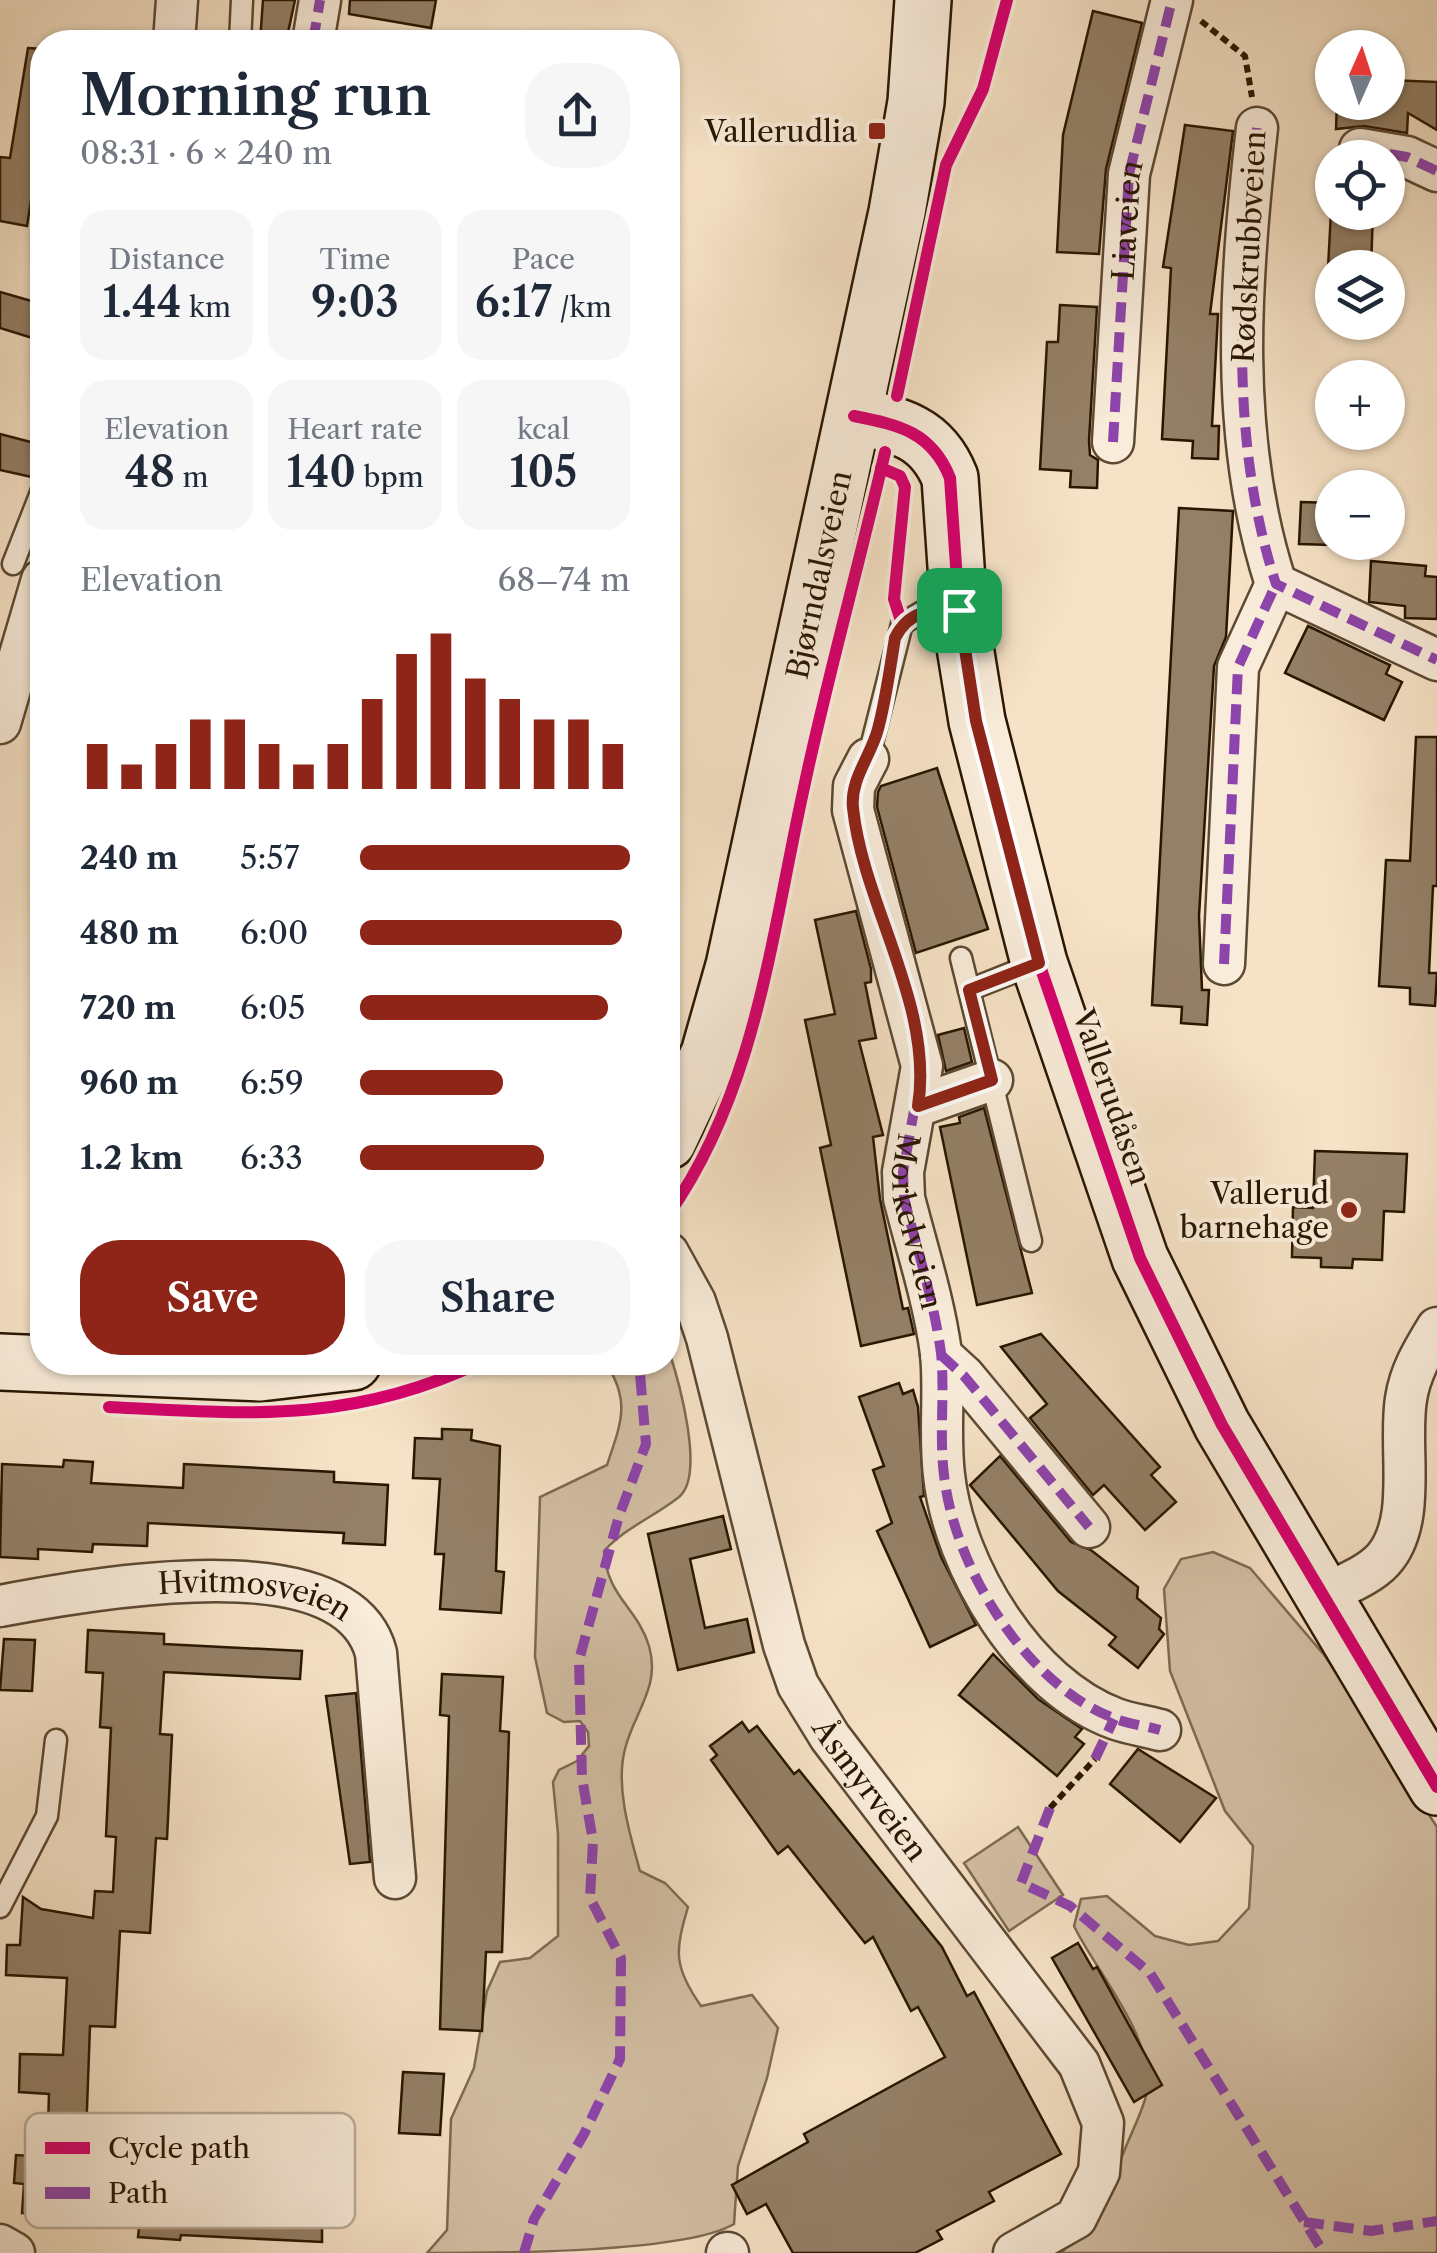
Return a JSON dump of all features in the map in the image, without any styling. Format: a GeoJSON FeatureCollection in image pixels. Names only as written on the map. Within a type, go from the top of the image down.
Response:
{"type":"FeatureCollection","features":[{"type":"Feature","properties":{"kind":"street"},"geometry":{"type":"LineString","coordinates":[[175,30],[177,0]]}},
{"type":"Feature","properties":{"kind":"street"},"geometry":{"type":"LineString","coordinates":[[316,30],[320,0]]}},
{"type":"Feature","properties":{"kind":"street","name":"Bjørndalsveien"},"geometry":{"type":"LineString","coordinates":[[680,1116],[709,1054],[734,966],[854,416],[911,136],[923,0]]}},
{"type":"Feature","properties":{"kind":"street","name":"Liaveien"},"geometry":{"type":"LineString","coordinates":[[1113,442],[1129,174],[1181,6]]}},
{"type":"Feature","properties":{"kind":"street","name":"Rødskrubbveien"},"geometry":{"type":"LineString","coordinates":[[1257,128],[1243,254],[1240,357],[1262,540],[1276,584]]}},
{"type":"Feature","properties":{"kind":"street"},"geometry":{"type":"LineString","coordinates":[[1405,157],[1437,171]]}},
{"type":"Feature","properties":{"kind":"street","name":"Vallerudåsen"},"geometry":{"type":"LineString","coordinates":[[854,416],[912,431],[927,440],[945,465],[954,494],[959,610],[976,721],[1039,963],[1162,1310],[1222,1425],[1437,1787]]}},
{"type":"Feature","properties":{"kind":"street"},"geometry":{"type":"LineString","coordinates":[[0,723],[28,572]]}},
{"type":"Feature","properties":{"kind":"street"},"geometry":{"type":"LineString","coordinates":[[1224,964],[1238,667],[1276,584],[1437,660]]}},
{"type":"Feature","properties":{"kind":"street","name":"Morkelveien"},"geometry":{"type":"LineString","coordinates":[[868,759],[854,786],[853,810],[898,964],[922,1066],[918,1106],[903,1172],[904,1198],[941,1355],[941,1439],[949,1506],[965,1554],[1002,1624],[1068,1691],[1114,1719],[1160,1730]]}},
{"type":"Feature","properties":{"kind":"street"},"geometry":{"type":"LineString","coordinates":[[918,1106],[992,1080]]}},
{"type":"Feature","properties":{"kind":"street","name":"Åsmyrveien"},"geometry":{"type":"LineString","coordinates":[[680,1275],[695,1302],[707,1338],[798,1685],[830,1737],[1079,2064],[1102,2123],[1099,2172],[1076,2218],[1014,2253]]}},
{"type":"Feature","properties":{"kind":"street"},"geometry":{"type":"LineString","coordinates":[[1322,1596],[1366,1574],[1392,1547],[1400,1520],[1405,1400],[1415,1364],[1437,1328]]}},
{"type":"Feature","properties":{"kind":"street"},"geometry":{"type":"LineString","coordinates":[[941,1355],[964,1376],[1089,1527]]}},
{"type":"Feature","properties":{"kind":"street"},"geometry":{"type":"LineString","coordinates":[[0,1362],[30,1363]]}},
{"type":"Feature","properties":{"kind":"street","name":"Hvitmosveien"},"geometry":{"type":"LineString","coordinates":[[0,1606],[99,1588],[176,1584],[297,1588],[345,1607],[364,1624],[376,1652],[396,1878]]}},
{"type":"Feature","properties":{"kind":"street"},"geometry":{"type":"LineString","coordinates":[[0,2245],[14,2253]]}},
{"type":"Feature","properties":{"kind":"lane"},"geometry":{"type":"LineString","coordinates":[[241,30],[242,0]]}},
{"type":"Feature","properties":{"kind":"lane","name":"Morkelveien"},"geometry":{"type":"LineString","coordinates":[[868,759],[902,624],[922,612],[959,610]]}},
{"type":"Feature","properties":{"kind":"lane"},"geometry":{"type":"LineString","coordinates":[[961,958],[1031,1241]]}},
{"type":"Feature","properties":{"kind":"lane"},"geometry":{"type":"LineString","coordinates":[[969,990],[1039,963]]}},
{"type":"Feature","properties":{"kind":"lane"},"geometry":{"type":"LineString","coordinates":[[0,1906],[47,1816],[56,1740]]}},
{"type":"Feature","properties":{"kind":"path"},"geometry":{"type":"LineString","coordinates":[[1050,1808],[1096,1759]]}},
{"type":"Feature","properties":{"kind":"shaded area"},"geometry":{"type":"Polygon","coordinates":[[[676,1375],[690,1448],[687,1486],[679,1497],[621,1535],[604,1551],[611,1580],[644,1633],[652,1661],[649,1687],[622,1763],[632,1842],[640,1871],[665,1883],[688,1907],[679,1958],[685,1980],[701,2006],[752,1995],[778,2028],[767,2078],[738,2166],[734,2224],[710,2234],[634,2246],[427,2253],[447,2230],[451,2119],[474,2068],[487,1991],[500,1962],[530,1958],[558,1936],[558,1834],[553,1782],[559,1770],[577,1761],[589,1746],[588,1732],[580,1721],[564,1722],[547,1713],[535,1657],[540,1497],[607,1465],[621,1413],[614,1377],[676,1375]]]}},
{"type":"Feature","properties":{"kind":"shaded area"},"geometry":{"type":"Polygon","coordinates":[[[1213,1552],[1250,1568],[1325,1656],[1437,1827],[1437,2253],[1061,2253],[1089,2219],[1111,2181],[1146,2096],[1147,2075],[1135,2030],[1074,1926],[1081,1899],[1107,1896],[1155,1936],[1189,1945],[1218,1941],[1249,1908],[1253,1846],[1225,1811],[1170,1671],[1164,1589],[1181,1559],[1213,1552]]]}},
{"type":"Feature","properties":{"kind":"shaded area"},"geometry":{"type":"Polygon","coordinates":[[[1018,1827],[1063,1895],[1009,1931],[964,1863],[1018,1827]]]}},
{"type":"Feature","properties":{"kind":"building"},"geometry":{"type":"Polygon","coordinates":[[[263,0],[295,0],[289,30],[261,30],[263,0]]]}},
{"type":"Feature","properties":{"kind":"building"},"geometry":{"type":"Polygon","coordinates":[[[350,0],[436,0],[431,28],[349,14],[350,0]]]}},
{"type":"Feature","properties":{"kind":"building"},"geometry":{"type":"Polygon","coordinates":[[[1093,11],[1142,23],[1106,169],[1099,254],[1057,252],[1063,135],[1093,11]]]}},
{"type":"Feature","properties":{"kind":"building"},"geometry":{"type":"Polygon","coordinates":[[[30,48],[27,226],[0,221],[0,157],[10,158],[30,48]]]}},
{"type":"Feature","properties":{"kind":"building"},"geometry":{"type":"Polygon","coordinates":[[[1405,81],[1437,82],[1437,130],[1408,113],[1407,133],[1364,126],[1336,129],[1336,120],[1405,120],[1405,81]]]}},
{"type":"Feature","properties":{"kind":"building"},"geometry":{"type":"Polygon","coordinates":[[[1185,125],[1233,131],[1210,314],[1218,314],[1212,426],[1219,426],[1218,459],[1192,458],[1193,441],[1162,439],[1171,268],[1163,267],[1185,125]]]}},
{"type":"Feature","properties":{"kind":"building"},"geometry":{"type":"Polygon","coordinates":[[[1330,230],[1372,230],[1372,250],[1329,250],[1330,230]]]}},
{"type":"Feature","properties":{"kind":"building"},"geometry":{"type":"Polygon","coordinates":[[[0,292],[30,301],[30,337],[0,328],[0,292]]]}},
{"type":"Feature","properties":{"kind":"building"},"geometry":{"type":"Polygon","coordinates":[[[1060,305],[1097,307],[1089,441],[1090,455],[1098,460],[1097,488],[1070,487],[1071,471],[1040,469],[1047,342],[1058,342],[1060,305]]]}},
{"type":"Feature","properties":{"kind":"building"},"geometry":{"type":"Polygon","coordinates":[[[0,434],[30,442],[30,477],[0,470],[0,434]]]}},
{"type":"Feature","properties":{"kind":"building"},"geometry":{"type":"Polygon","coordinates":[[[1301,502],[1315,502],[1315,544],[1299,544],[1301,502]]]}},
{"type":"Feature","properties":{"kind":"building"},"geometry":{"type":"Polygon","coordinates":[[[1179,508],[1233,511],[1226,637],[1214,666],[1199,916],[1202,990],[1209,990],[1207,1025],[1181,1023],[1182,1007],[1152,1005],[1179,508]]]}},
{"type":"Feature","properties":{"kind":"building"},"geometry":{"type":"Polygon","coordinates":[[[1371,561],[1426,566],[1425,576],[1437,577],[1437,619],[1405,618],[1405,606],[1369,602],[1371,561]]]}},
{"type":"Feature","properties":{"kind":"building"},"geometry":{"type":"Polygon","coordinates":[[[1308,626],[1390,665],[1386,674],[1402,682],[1384,720],[1285,673],[1308,626]]]}},
{"type":"Feature","properties":{"kind":"building"},"geometry":{"type":"Polygon","coordinates":[[[1416,737],[1437,737],[1437,886],[1433,886],[1429,973],[1437,973],[1435,1006],[1410,1004],[1410,988],[1379,986],[1386,860],[1410,861],[1416,737]]]}},
{"type":"Feature","properties":{"kind":"building"},"geometry":{"type":"Polygon","coordinates":[[[937,768],[988,929],[916,953],[877,807],[878,792],[881,786],[937,768]]]}},
{"type":"Feature","properties":{"kind":"building"},"geometry":{"type":"Polygon","coordinates":[[[856,911],[871,969],[871,982],[865,983],[876,1038],[859,1041],[883,1135],[873,1137],[880,1199],[903,1309],[908,1308],[914,1334],[861,1346],[820,1148],[831,1145],[805,1020],[835,1014],[815,920],[856,911]]]}},
{"type":"Feature","properties":{"kind":"building"},"geometry":{"type":"Polygon","coordinates":[[[964,1028],[972,1062],[946,1071],[938,1035],[964,1028]]]}},
{"type":"Feature","properties":{"kind":"building"},"geometry":{"type":"Polygon","coordinates":[[[984,1108],[1032,1293],[977,1305],[940,1127],[960,1123],[959,1117],[984,1108]]]}},
{"type":"Feature","properties":{"kind":"building"},"geometry":{"type":"Polygon","coordinates":[[[1315,1151],[1407,1154],[1404,1212],[1384,1211],[1382,1260],[1353,1259],[1352,1268],[1321,1267],[1321,1258],[1292,1257],[1293,1207],[1313,1208],[1315,1151]]]}},
{"type":"Feature","properties":{"kind":"building"},"geometry":{"type":"Polygon","coordinates":[[[1041,1334],[1160,1467],[1151,1475],[1176,1502],[1145,1530],[1104,1485],[1093,1495],[1030,1418],[1047,1404],[1001,1347],[1041,1334]]]}},
{"type":"Feature","properties":{"kind":"building"},"geometry":{"type":"Polygon","coordinates":[[[899,1383],[903,1394],[913,1390],[918,1407],[924,1496],[920,1497],[941,1557],[976,1625],[930,1647],[877,1531],[892,1523],[873,1470],[884,1466],[859,1397],[899,1383]]]}},
{"type":"Feature","properties":{"kind":"building"},"geometry":{"type":"Polygon","coordinates":[[[442,1429],[472,1430],[471,1440],[500,1446],[496,1571],[504,1572],[501,1613],[440,1609],[444,1554],[435,1554],[440,1479],[413,1478],[415,1438],[442,1439],[442,1429]]]}},
{"type":"Feature","properties":{"kind":"building"},"geometry":{"type":"Polygon","coordinates":[[[1000,1456],[1071,1542],[1091,1550],[1138,1587],[1137,1598],[1161,1618],[1159,1629],[1164,1634],[1138,1668],[1109,1645],[1116,1637],[1058,1591],[970,1485],[1000,1456]]]}},
{"type":"Feature","properties":{"kind":"building"},"geometry":{"type":"Polygon","coordinates":[[[64,1460],[93,1462],[91,1483],[183,1488],[184,1464],[334,1472],[334,1482],[388,1485],[385,1545],[343,1543],[344,1533],[148,1523],[147,1546],[93,1544],[92,1552],[38,1549],[38,1559],[0,1557],[2,1464],[63,1467],[64,1460]]]}},
{"type":"Feature","properties":{"kind":"building"},"geometry":{"type":"Polygon","coordinates":[[[723,1516],[731,1549],[690,1559],[705,1628],[747,1619],[754,1652],[678,1670],[648,1534],[723,1516]]]}},
{"type":"Feature","properties":{"kind":"building"},"geometry":{"type":"Polygon","coordinates":[[[88,1630],[164,1634],[164,1644],[302,1651],[300,1679],[164,1672],[160,1734],[172,1735],[167,1839],[156,1838],[150,1933],[120,1931],[115,2027],[90,2026],[87,2113],[48,2113],[49,2094],[19,2092],[20,2054],[63,2055],[67,1978],[6,1975],[7,1945],[20,1945],[23,1897],[41,1909],[93,1918],[95,1891],[113,1892],[116,1837],[106,1836],[111,1728],[100,1727],[103,1673],[86,1672],[88,1630]]]}},
{"type":"Feature","properties":{"kind":"building"},"geometry":{"type":"Polygon","coordinates":[[[4,1639],[35,1640],[32,1691],[0,1690],[4,1639]]]}},
{"type":"Feature","properties":{"kind":"building"},"geometry":{"type":"Polygon","coordinates":[[[993,1654],[1038,1699],[1082,1729],[1075,1737],[1084,1744],[1057,1776],[959,1695],[993,1654]]]}},
{"type":"Feature","properties":{"kind":"building"},"geometry":{"type":"Polygon","coordinates":[[[442,1674],[503,1677],[500,1731],[509,1732],[502,1952],[486,1952],[482,2031],[440,2029],[449,1716],[440,1715],[442,1674]]]}},
{"type":"Feature","properties":{"kind":"building"},"geometry":{"type":"Polygon","coordinates":[[[356,1693],[370,1862],[350,1864],[326,1696],[356,1693]]]}},
{"type":"Feature","properties":{"kind":"building"},"geometry":{"type":"Polygon","coordinates":[[[742,1722],[749,1732],[757,1726],[794,1774],[799,1770],[942,1947],[967,1996],[974,1992],[1061,2154],[989,2192],[994,2201],[937,2231],[942,2239],[915,2253],[793,2253],[766,2204],[747,2214],[732,2185],[808,2142],[804,2134],[945,2057],[918,2007],[911,2011],[873,1937],[865,1943],[788,1846],[778,1854],[711,1760],[717,1755],[710,1746],[742,1722]]]}},
{"type":"Feature","properties":{"kind":"building"},"geometry":{"type":"Polygon","coordinates":[[[1138,1749],[1216,1798],[1180,1842],[1110,1784],[1138,1749]]]}},
{"type":"Feature","properties":{"kind":"building"},"geometry":{"type":"Polygon","coordinates":[[[1078,1943],[1093,1969],[1097,1967],[1162,2085],[1134,2102],[1052,1958],[1078,1943]]]}},
{"type":"Feature","properties":{"kind":"building"},"geometry":{"type":"Polygon","coordinates":[[[403,2072],[444,2074],[440,2135],[399,2133],[403,2072]]]}},
{"type":"Feature","properties":{"kind":"building"},"geometry":{"type":"Polygon","coordinates":[[[16,2155],[25,2156],[25,2213],[24,2184],[14,2183],[16,2155]]]}},
{"type":"Feature","properties":{"kind":"building"},"geometry":{"type":"Polygon","coordinates":[[[139,2228],[322,2228],[322,2242],[181,2235],[180,2240],[138,2237],[139,2228]]]}},
{"type":"Feature","properties":{"kind":"marked path"},"geometry":{"type":"LineString","coordinates":[[315,30],[320,0]]}},
{"type":"Feature","properties":{"kind":"marked path"},"geometry":{"type":"LineString","coordinates":[[1113,442],[1129,174],[1172,0]]}},
{"type":"Feature","properties":{"kind":"marked path"},"geometry":{"type":"LineString","coordinates":[[1257,128],[1243,300],[1244,415],[1250,472],[1276,584],[1437,660]]}},
{"type":"Feature","properties":{"kind":"marked path"},"geometry":{"type":"LineString","coordinates":[[1405,157],[1437,171]]}},
{"type":"Feature","properties":{"kind":"marked path"},"geometry":{"type":"LineString","coordinates":[[1224,964],[1238,667],[1276,584]]}},
{"type":"Feature","properties":{"kind":"marked path"},"geometry":{"type":"LineString","coordinates":[[868,759],[854,786],[853,810],[922,1066],[903,1172],[904,1198],[941,1353],[943,1460],[951,1511],[979,1584],[1025,1652],[1083,1703],[1116,1719],[1160,1730]]}},
{"type":"Feature","properties":{"kind":"marked path"},"geometry":{"type":"LineString","coordinates":[[918,1106],[992,1080]]}},
{"type":"Feature","properties":{"kind":"marked path"},"geometry":{"type":"LineString","coordinates":[[941,1355],[964,1376],[1089,1527]]}},
{"type":"Feature","properties":{"kind":"marked path"},"geometry":{"type":"LineString","coordinates":[[524,2253],[534,2219],[584,2134],[620,2059],[621,1958],[590,1898],[593,1841],[582,1778],[579,1660],[619,1516],[646,1444],[640,1375]]}},
{"type":"Feature","properties":{"kind":"marked path"},"geometry":{"type":"LineString","coordinates":[[1095,1759],[1114,1719]]}},
{"type":"Feature","properties":{"kind":"marked path"},"geometry":{"type":"LineString","coordinates":[[1050,1808],[1021,1883],[1070,1906],[1150,1973],[1324,2253]]}},
{"type":"Feature","properties":{"kind":"marked path"},"geometry":{"type":"LineString","coordinates":[[1304,2222],[1371,2231],[1437,2221]]}},
{"type":"Feature","properties":{"kind":"cycle path"},"geometry":{"type":"LineString","coordinates":[[897,396],[946,165],[983,89],[1007,0]]}},
{"type":"Feature","properties":{"kind":"cycle path"},"geometry":{"type":"LineString","coordinates":[[854,416],[912,433],[934,450],[950,478],[959,610],[977,721],[1039,963],[1140,1258],[1222,1425],[1437,1787]]}},
{"type":"Feature","properties":{"kind":"cycle path"},"geometry":{"type":"LineString","coordinates":[[680,1196],[722,1117],[756,1011],[812,749],[885,452]]}},
{"type":"Feature","properties":{"kind":"cycle path"},"geometry":{"type":"LineString","coordinates":[[881,468],[900,476],[905,487],[894,599],[902,624]]}},
{"type":"Feature","properties":{"kind":"cycle path"},"geometry":{"type":"LineString","coordinates":[[109,1407],[207,1412],[298,1410],[388,1396],[450,1375]]}},
{"type":"Feature","properties":{"kind":"place","name":"Vallerudlia"},"geometry":{"type":"Point","coordinates":[877,131]}},
{"type":"Feature","properties":{"kind":"place","name":"Vallerud barnehage"},"geometry":{"type":"Point","coordinates":[1349,1210]}},
{"type":"Feature","properties":{"kind":"route"},"geometry":{"type":"LineString","coordinates":[[959,610],[976,721],[1039,963],[1006,972],[969,990],[992,1080],[918,1106],[922,1066],[898,964],[857,830],[852,796],[880,724],[895,638],[902,624],[922,612],[959,610]]}}]}
